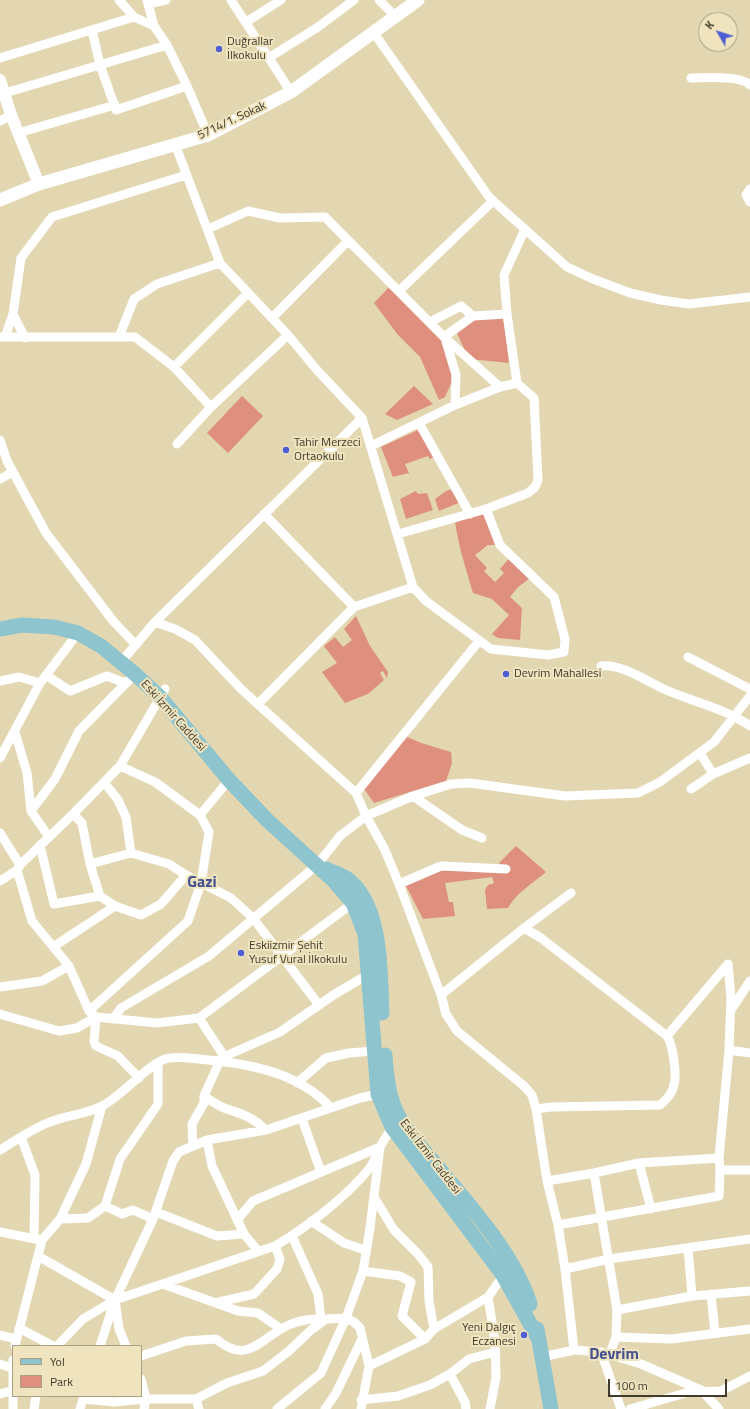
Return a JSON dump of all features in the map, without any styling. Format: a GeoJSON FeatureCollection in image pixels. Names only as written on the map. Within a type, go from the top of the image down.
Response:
{"type":"FeatureCollection","features":[{"type":"Feature","properties":{"kind":"main road","name":"5714/1. Sokak"},"geometry":{"type":"LineString","coordinates":[[0,200],[39,184],[208,135],[291,92],[418,0]]}},
{"type":"Feature","properties":{"kind":"main road"},"geometry":{"type":"LineString","coordinates":[[0,622],[33,616],[56,618],[71,622],[98,633],[128,654],[162,693]]}},
{"type":"Feature","properties":{"kind":"main road","name":"Eski İzmir Caddesi"},"geometry":{"type":"LineString","coordinates":[[0,630],[22,625],[54,627],[78,633],[101,646],[128,654],[130,678],[162,693],[229,780],[267,820],[317,864],[354,903],[364,934],[369,974],[378,1094],[392,1127],[508,1269]]}},
{"type":"Feature","properties":{"kind":"main road","name":"Eski İzmir Caddesi"},"geometry":{"type":"LineString","coordinates":[[317,864],[346,878],[361,895],[372,915],[377,935],[380,969],[385,1067],[390,1093],[396,1112],[408,1131],[487,1229],[508,1269],[538,1338],[551,1409]]}},
{"type":"Feature","properties":{"kind":"street"},"geometry":{"type":"LineString","coordinates":[[119,0],[134,17],[154,26]]}},
{"type":"Feature","properties":{"kind":"street"},"geometry":{"type":"LineString","coordinates":[[166,0],[148,2],[154,26],[167,45],[187,86],[208,135]]}},
{"type":"Feature","properties":{"kind":"street"},"geometry":{"type":"LineString","coordinates":[[230,0],[270,57],[291,92]]}},
{"type":"Feature","properties":{"kind":"street"},"geometry":{"type":"LineString","coordinates":[[246,22],[281,0]]}},
{"type":"Feature","properties":{"kind":"street"},"geometry":{"type":"LineString","coordinates":[[270,57],[318,27],[354,0]]}},
{"type":"Feature","properties":{"kind":"street"},"geometry":{"type":"LineString","coordinates":[[379,0],[396,17]]}},
{"type":"Feature","properties":{"kind":"street"},"geometry":{"type":"LineString","coordinates":[[0,58],[134,17]]}},
{"type":"Feature","properties":{"kind":"street"},"geometry":{"type":"LineString","coordinates":[[92,30],[100,65],[116,110],[187,86]]}},
{"type":"Feature","properties":{"kind":"street"},"geometry":{"type":"LineString","coordinates":[[374,33],[480,186],[493,201],[567,267],[592,279],[630,293],[661,300],[689,304],[750,298]]}},
{"type":"Feature","properties":{"kind":"street"},"geometry":{"type":"LineString","coordinates":[[5,93],[167,45]]}},
{"type":"Feature","properties":{"kind":"street"},"geometry":{"type":"LineString","coordinates":[[691,78],[736,79],[746,81],[750,85]]}},
{"type":"Feature","properties":{"kind":"street"},"geometry":{"type":"LineString","coordinates":[[0,80],[11,115],[39,184]]}},
{"type":"Feature","properties":{"kind":"street"},"geometry":{"type":"LineString","coordinates":[[18,133],[115,105]]}},
{"type":"Feature","properties":{"kind":"street"},"geometry":{"type":"LineString","coordinates":[[0,121],[11,115]]}},
{"type":"Feature","properties":{"kind":"street"},"geometry":{"type":"LineString","coordinates":[[175,144],[220,263],[288,335],[316,369],[362,418],[413,587],[426,600],[491,649],[548,655],[564,652],[565,639],[554,596],[500,545],[486,509]]}},
{"type":"Feature","properties":{"kind":"street"},"geometry":{"type":"LineString","coordinates":[[186,175],[52,217],[21,258],[13,314],[3,337],[135,337],[174,367],[211,407]]}},
{"type":"Feature","properties":{"kind":"street"},"geometry":{"type":"LineString","coordinates":[[750,189],[746,195],[750,202]]}},
{"type":"Feature","properties":{"kind":"street"},"geometry":{"type":"LineString","coordinates":[[399,291],[493,201]]}},
{"type":"Feature","properties":{"kind":"street"},"geometry":{"type":"LineString","coordinates":[[208,228],[248,211],[280,218],[325,217],[444,337],[500,387]]}},
{"type":"Feature","properties":{"kind":"street"},"geometry":{"type":"LineString","coordinates":[[398,534],[486,509],[528,493],[535,487],[538,480],[534,398],[517,383],[507,314],[504,275],[525,229]]}},
{"type":"Feature","properties":{"kind":"street"},"geometry":{"type":"LineString","coordinates":[[272,318],[348,241]]}},
{"type":"Feature","properties":{"kind":"street"},"geometry":{"type":"LineString","coordinates":[[119,337],[134,299],[157,284],[220,263]]}},
{"type":"Feature","properties":{"kind":"street"},"geometry":{"type":"LineString","coordinates":[[174,367],[248,293]]}},
{"type":"Feature","properties":{"kind":"street"},"geometry":{"type":"LineString","coordinates":[[430,322],[461,306],[473,316]]}},
{"type":"Feature","properties":{"kind":"street"},"geometry":{"type":"LineString","coordinates":[[13,314],[25,338]]}},
{"type":"Feature","properties":{"kind":"street"},"geometry":{"type":"LineString","coordinates":[[444,337],[473,316],[507,314]]}},
{"type":"Feature","properties":{"kind":"street"},"geometry":{"type":"LineString","coordinates":[[178,444],[211,407],[288,335]]}},
{"type":"Feature","properties":{"kind":"street"},"geometry":{"type":"LineString","coordinates":[[444,337],[456,375],[455,405]]}},
{"type":"Feature","properties":{"kind":"street"},"geometry":{"type":"LineString","coordinates":[[371,446],[455,405],[500,387],[517,383]]}},
{"type":"Feature","properties":{"kind":"street"},"geometry":{"type":"LineString","coordinates":[[0,440],[13,472],[46,533],[114,622],[128,654],[155,622],[362,418]]}},
{"type":"Feature","properties":{"kind":"street"},"geometry":{"type":"LineString","coordinates":[[419,423],[470,514]]}},
{"type":"Feature","properties":{"kind":"street"},"geometry":{"type":"LineString","coordinates":[[0,479],[13,472]]}},
{"type":"Feature","properties":{"kind":"street"},"geometry":{"type":"LineString","coordinates":[[264,514],[354,607]]}},
{"type":"Feature","properties":{"kind":"street"},"geometry":{"type":"LineString","coordinates":[[258,704],[354,607],[413,587]]}},
{"type":"Feature","properties":{"kind":"street"},"geometry":{"type":"LineString","coordinates":[[155,622],[175,629],[195,640],[258,704],[356,792],[366,816],[384,848],[399,884],[441,995],[446,1014],[457,1031],[524,1086],[532,1095],[536,1109],[547,1181],[558,1225],[566,1269],[574,1350]]}},
{"type":"Feature","properties":{"kind":"street"},"geometry":{"type":"LineString","coordinates":[[0,756],[40,683],[78,633]]}},
{"type":"Feature","properties":{"kind":"street"},"geometry":{"type":"LineString","coordinates":[[356,792],[479,641]]}},
{"type":"Feature","properties":{"kind":"street"},"geometry":{"type":"LineString","coordinates":[[688,657],[750,688]]}},
{"type":"Feature","properties":{"kind":"street"},"geometry":{"type":"LineString","coordinates":[[601,666],[610,665],[667,690],[735,715],[750,726]]}},
{"type":"Feature","properties":{"kind":"street"},"geometry":{"type":"LineString","coordinates":[[46,675],[70,691],[108,676],[130,678]]}},
{"type":"Feature","properties":{"kind":"street"},"geometry":{"type":"LineString","coordinates":[[0,681],[19,677],[40,683]]}},
{"type":"Feature","properties":{"kind":"street"},"geometry":{"type":"LineString","coordinates":[[31,811],[55,779],[79,731],[130,678]]}},
{"type":"Feature","properties":{"kind":"street"},"geometry":{"type":"LineString","coordinates":[[0,881],[18,868],[120,766],[162,693]]}},
{"type":"Feature","properties":{"kind":"street"},"geometry":{"type":"LineString","coordinates":[[113,1019],[121,1008],[209,956],[317,864],[340,836],[366,816],[413,796],[451,784],[470,783],[565,796],[638,793],[660,782],[714,742],[750,696]]}},
{"type":"Feature","properties":{"kind":"street"},"geometry":{"type":"LineString","coordinates":[[14,732],[26,773],[31,811],[50,837]]}},
{"type":"Feature","properties":{"kind":"street"},"geometry":{"type":"LineString","coordinates":[[700,753],[713,774]]}},
{"type":"Feature","properties":{"kind":"street"},"geometry":{"type":"LineString","coordinates":[[691,790],[713,774],[750,758]]}},
{"type":"Feature","properties":{"kind":"street"},"geometry":{"type":"LineString","coordinates":[[89,1011],[188,921],[201,883],[209,832],[200,815],[155,782],[120,766]]}},
{"type":"Feature","properties":{"kind":"street"},"geometry":{"type":"LineString","coordinates":[[200,815],[229,780]]}},
{"type":"Feature","properties":{"kind":"street"},"geometry":{"type":"LineString","coordinates":[[104,782],[118,800],[126,817],[131,853]]}},
{"type":"Feature","properties":{"kind":"street"},"geometry":{"type":"LineString","coordinates":[[413,796],[462,830],[482,838]]}},
{"type":"Feature","properties":{"kind":"street"},"geometry":{"type":"LineString","coordinates":[[73,814],[82,823],[90,864],[100,896],[115,906],[141,915],[161,904],[186,875]]}},
{"type":"Feature","properties":{"kind":"street"},"geometry":{"type":"LineString","coordinates":[[0,834],[18,868],[32,921],[69,966],[89,1011],[96,1017],[157,1023],[199,1018],[283,958],[354,903]]}},
{"type":"Feature","properties":{"kind":"street"},"geometry":{"type":"LineString","coordinates":[[40,845],[54,904],[100,896]]}},
{"type":"Feature","properties":{"kind":"street"},"geometry":{"type":"LineString","coordinates":[[90,864],[131,853],[169,864],[186,875],[230,898],[253,918],[319,1005]]}},
{"type":"Feature","properties":{"kind":"street"},"geometry":{"type":"LineString","coordinates":[[399,884],[441,866],[506,869]]}},
{"type":"Feature","properties":{"kind":"street"},"geometry":{"type":"LineString","coordinates":[[441,995],[524,928],[571,893]]}},
{"type":"Feature","properties":{"kind":"street"},"geometry":{"type":"LineString","coordinates":[[53,947],[115,906]]}},
{"type":"Feature","properties":{"kind":"street"},"geometry":{"type":"LineString","coordinates":[[524,928],[541,938],[668,1036],[672,1043],[675,1084],[669,1097],[660,1105],[559,1106],[536,1109]]}},
{"type":"Feature","properties":{"kind":"street"},"geometry":{"type":"LineString","coordinates":[[558,1225],[719,1196],[719,1158],[729,1050],[730,1010],[728,964],[668,1036]]}},
{"type":"Feature","properties":{"kind":"street"},"geometry":{"type":"LineString","coordinates":[[0,987],[42,981],[69,966]]}},
{"type":"Feature","properties":{"kind":"street"},"geometry":{"type":"LineString","coordinates":[[193,1146],[192,1124],[204,1103],[204,1096],[221,1058],[280,1032],[335,994],[369,974]]}},
{"type":"Feature","properties":{"kind":"street"},"geometry":{"type":"LineString","coordinates":[[730,1010],[750,981]]}},
{"type":"Feature","properties":{"kind":"street"},"geometry":{"type":"LineString","coordinates":[[0,1014],[59,1031],[77,1028],[96,1017]]}},
{"type":"Feature","properties":{"kind":"street"},"geometry":{"type":"LineString","coordinates":[[96,1017],[94,1041],[96,1046],[118,1056],[139,1078]]}},
{"type":"Feature","properties":{"kind":"street"},"geometry":{"type":"LineString","coordinates":[[199,1018],[221,1058]]}},
{"type":"Feature","properties":{"kind":"street"},"geometry":{"type":"LineString","coordinates":[[729,1050],[750,1053]]}},
{"type":"Feature","properties":{"kind":"street"},"geometry":{"type":"LineString","coordinates":[[297,1083],[326,1058],[349,1053],[374,1051]]}},
{"type":"Feature","properties":{"kind":"street"},"geometry":{"type":"LineString","coordinates":[[0,1150],[51,1121],[102,1106],[158,1063],[171,1058],[221,1058],[255,1067],[297,1083],[318,1096],[331,1108]]}},
{"type":"Feature","properties":{"kind":"street"},"geometry":{"type":"LineString","coordinates":[[60,1219],[88,1218],[104,1206],[120,1159],[158,1104],[158,1063]]}},
{"type":"Feature","properties":{"kind":"street"},"geometry":{"type":"LineString","coordinates":[[100,1345],[115,1300],[154,1216],[172,1161],[179,1152],[207,1140],[266,1130],[360,1098],[378,1094]]}},
{"type":"Feature","properties":{"kind":"street"},"geometry":{"type":"LineString","coordinates":[[204,1096],[223,1107],[240,1112],[255,1119],[266,1130]]}},
{"type":"Feature","properties":{"kind":"street"},"geometry":{"type":"LineString","coordinates":[[38,1240],[60,1219],[86,1164],[102,1106]]}},
{"type":"Feature","properties":{"kind":"street"},"geometry":{"type":"LineString","coordinates":[[302,1119],[321,1172]]}},
{"type":"Feature","properties":{"kind":"street"},"geometry":{"type":"LineString","coordinates":[[58,1345],[83,1319],[115,1300],[275,1246],[292,1236],[338,1200],[370,1169],[380,1147],[392,1127]]}},
{"type":"Feature","properties":{"kind":"street"},"geometry":{"type":"LineString","coordinates":[[0,1335],[15,1343],[38,1256],[35,1175],[21,1137]]}},
{"type":"Feature","properties":{"kind":"street"},"geometry":{"type":"LineString","coordinates":[[207,1140],[212,1166],[244,1234],[258,1251]]}},
{"type":"Feature","properties":{"kind":"street"},"geometry":{"type":"LineString","coordinates":[[237,1220],[253,1201],[380,1147]]}},
{"type":"Feature","properties":{"kind":"street"},"geometry":{"type":"LineString","coordinates":[[277,1409],[321,1373],[346,1318],[363,1271],[380,1147]]}},
{"type":"Feature","properties":{"kind":"street"},"geometry":{"type":"LineString","coordinates":[[547,1181],[639,1163],[719,1158]]}},
{"type":"Feature","properties":{"kind":"street"},"geometry":{"type":"LineString","coordinates":[[639,1163],[651,1209]]}},
{"type":"Feature","properties":{"kind":"street"},"geometry":{"type":"LineString","coordinates":[[720,1170],[750,1170]]}},
{"type":"Feature","properties":{"kind":"street"},"geometry":{"type":"LineString","coordinates":[[594,1173],[617,1310],[616,1337],[605,1354],[621,1409]]}},
{"type":"Feature","properties":{"kind":"street"},"geometry":{"type":"LineString","coordinates":[[374,1196],[394,1230],[418,1254],[428,1267],[429,1301],[434,1329]]}},
{"type":"Feature","properties":{"kind":"street"},"geometry":{"type":"LineString","coordinates":[[104,1206],[122,1214],[133,1210],[217,1236],[244,1234]]}},
{"type":"Feature","properties":{"kind":"street"},"geometry":{"type":"LineString","coordinates":[[311,1221],[344,1243],[365,1250]]}},
{"type":"Feature","properties":{"kind":"street"},"geometry":{"type":"LineString","coordinates":[[0,1232],[38,1240]]}},
{"type":"Feature","properties":{"kind":"street"},"geometry":{"type":"LineString","coordinates":[[292,1236],[318,1294],[323,1319]]}},
{"type":"Feature","properties":{"kind":"street"},"geometry":{"type":"LineString","coordinates":[[566,1269],[609,1259],[750,1240]]}},
{"type":"Feature","properties":{"kind":"street"},"geometry":{"type":"LineString","coordinates":[[219,1302],[254,1294],[277,1269],[280,1259],[275,1246]]}},
{"type":"Feature","properties":{"kind":"street"},"geometry":{"type":"LineString","coordinates":[[688,1248],[692,1296]]}},
{"type":"Feature","properties":{"kind":"street"},"geometry":{"type":"LineString","coordinates":[[38,1256],[115,1300]]}},
{"type":"Feature","properties":{"kind":"street"},"geometry":{"type":"LineString","coordinates":[[369,1366],[425,1339],[434,1329],[488,1297],[508,1269]]}},
{"type":"Feature","properties":{"kind":"street"},"geometry":{"type":"LineString","coordinates":[[363,1271],[400,1276],[411,1282],[402,1316],[425,1339]]}},
{"type":"Feature","properties":{"kind":"street"},"geometry":{"type":"LineString","coordinates":[[163,1284],[219,1302],[238,1311],[258,1313],[281,1329]]}},
{"type":"Feature","properties":{"kind":"street"},"geometry":{"type":"LineString","coordinates":[[617,1310],[692,1296],[750,1291]]}},
{"type":"Feature","properties":{"kind":"street"},"geometry":{"type":"LineString","coordinates":[[711,1294],[715,1333]]}},
{"type":"Feature","properties":{"kind":"street"},"geometry":{"type":"LineString","coordinates":[[488,1297],[495,1352],[496,1377],[490,1409]]}},
{"type":"Feature","properties":{"kind":"street"},"geometry":{"type":"LineString","coordinates":[[115,1300],[119,1329],[126,1345]]}},
{"type":"Feature","properties":{"kind":"street"},"geometry":{"type":"LineString","coordinates":[[142,1356],[186,1341],[216,1339],[227,1348],[242,1350],[257,1347],[281,1329],[296,1322],[346,1318],[354,1322],[360,1328],[369,1366],[361,1405],[430,1386],[450,1374],[469,1359],[495,1352]]}},
{"type":"Feature","properties":{"kind":"street"},"geometry":{"type":"LineString","coordinates":[[80,1409],[83,1397],[114,1402],[146,1399],[196,1399],[227,1383],[263,1371],[289,1351],[323,1319]]}},
{"type":"Feature","properties":{"kind":"street"},"geometry":{"type":"LineString","coordinates":[[19,1328],[51,1345]]}},
{"type":"Feature","properties":{"kind":"street"},"geometry":{"type":"LineString","coordinates":[[616,1337],[671,1339],[750,1329]]}},
{"type":"Feature","properties":{"kind":"street"},"geometry":{"type":"LineString","coordinates":[[326,1409],[336,1393],[362,1339]]}},
{"type":"Feature","properties":{"kind":"street"},"geometry":{"type":"LineString","coordinates":[[542,1357],[574,1350],[605,1354],[641,1364],[701,1390],[719,1409]]}},
{"type":"Feature","properties":{"kind":"street"},"geometry":{"type":"LineString","coordinates":[[0,1364],[12,1364],[12,1391],[0,1394]]}},
{"type":"Feature","properties":{"kind":"street"},"geometry":{"type":"LineString","coordinates":[[450,1374],[465,1402],[466,1409]]}},
{"type":"Feature","properties":{"kind":"street"},"geometry":{"type":"LineString","coordinates":[[630,1409],[689,1392],[701,1390],[721,1391],[750,1376]]}},
{"type":"Feature","properties":{"kind":"street"},"geometry":{"type":"LineString","coordinates":[[142,1383],[146,1399],[144,1409]]}},
{"type":"Feature","properties":{"kind":"street"},"geometry":{"type":"LineString","coordinates":[[12,1397],[13,1409]]}},
{"type":"Feature","properties":{"kind":"street"},"geometry":{"type":"LineString","coordinates":[[34,1409],[36,1397]]}},
{"type":"Feature","properties":{"kind":"street"},"geometry":{"type":"LineString","coordinates":[[196,1399],[199,1409]]}},
{"type":"Feature","properties":{"kind":"green space"},"geometry":{"type":"Polygon","coordinates":[[[392,284],[444,337],[453,379],[445,397],[439,400],[420,357],[398,335],[374,303],[392,284]]]}},
{"type":"Feature","properties":{"kind":"green space"},"geometry":{"type":"Polygon","coordinates":[[[503,314],[509,363],[469,359],[455,329],[473,316],[503,314]]]}},
{"type":"Feature","properties":{"kind":"green space"},"geometry":{"type":"Polygon","coordinates":[[[414,386],[433,404],[397,420],[385,414],[414,386]]]}},
{"type":"Feature","properties":{"kind":"green space"},"geometry":{"type":"Polygon","coordinates":[[[242,396],[263,416],[228,453],[207,433],[242,396]]]}},
{"type":"Feature","properties":{"kind":"green space"},"geometry":{"type":"Polygon","coordinates":[[[418,430],[437,455],[430,459],[428,456],[405,464],[409,473],[393,477],[381,447],[418,430]]]}},
{"type":"Feature","properties":{"kind":"green space"},"geometry":{"type":"Polygon","coordinates":[[[455,488],[463,501],[439,511],[435,499],[446,491],[455,488]]]}},
{"type":"Feature","properties":{"kind":"green space"},"geometry":{"type":"Polygon","coordinates":[[[416,491],[418,494],[427,493],[433,510],[406,519],[400,499],[416,491]]]}},
{"type":"Feature","properties":{"kind":"green space"},"geometry":{"type":"Polygon","coordinates":[[[486,509],[500,545],[488,545],[475,555],[487,568],[484,571],[495,582],[504,573],[500,569],[511,556],[533,576],[518,587],[510,597],[522,608],[520,640],[498,638],[492,634],[509,615],[492,599],[473,593],[462,557],[455,521],[486,509]]]}},
{"type":"Feature","properties":{"kind":"green space"},"geometry":{"type":"Polygon","coordinates":[[[356,616],[370,646],[388,672],[387,678],[383,671],[380,673],[384,680],[368,694],[345,703],[322,672],[337,663],[324,646],[335,637],[343,647],[352,640],[344,629],[356,616]]]}},
{"type":"Feature","properties":{"kind":"green space"},"geometry":{"type":"Polygon","coordinates":[[[403,735],[421,743],[451,752],[452,763],[446,781],[374,803],[362,786],[403,735]]]}},
{"type":"Feature","properties":{"kind":"green space"},"geometry":{"type":"Polygon","coordinates":[[[516,846],[546,872],[520,893],[508,908],[487,909],[485,890],[488,885],[494,883],[492,877],[445,883],[449,902],[453,902],[455,916],[423,919],[404,882],[441,866],[506,869],[499,863],[516,846]]]}},
{"type":"Feature","properties":{"kind":"place","name":"Duğrallar İlkokulu"},"geometry":{"type":"Point","coordinates":[219,49]}},
{"type":"Feature","properties":{"kind":"place","name":"Tahir Merzeci Ortaokulu"},"geometry":{"type":"Point","coordinates":[286,450]}},
{"type":"Feature","properties":{"kind":"place","name":"Devrim Mahallesi"},"geometry":{"type":"Point","coordinates":[506,674]}},
{"type":"Feature","properties":{"kind":"place","name":"Eskiizmir Şehit Yusuf Vural İlkokulu"},"geometry":{"type":"Point","coordinates":[241,953]}},
{"type":"Feature","properties":{"kind":"place","name":"Yeni Dalgıç Eczanesi"},"geometry":{"type":"Point","coordinates":[524,1335]}},
{"type":"Feature","properties":{"kind":"district","name":"Gazi"},"geometry":{"type":"Point","coordinates":[202,883]}},
{"type":"Feature","properties":{"kind":"district","name":"Devrim"},"geometry":{"type":"Point","coordinates":[614,1355]}}]}
